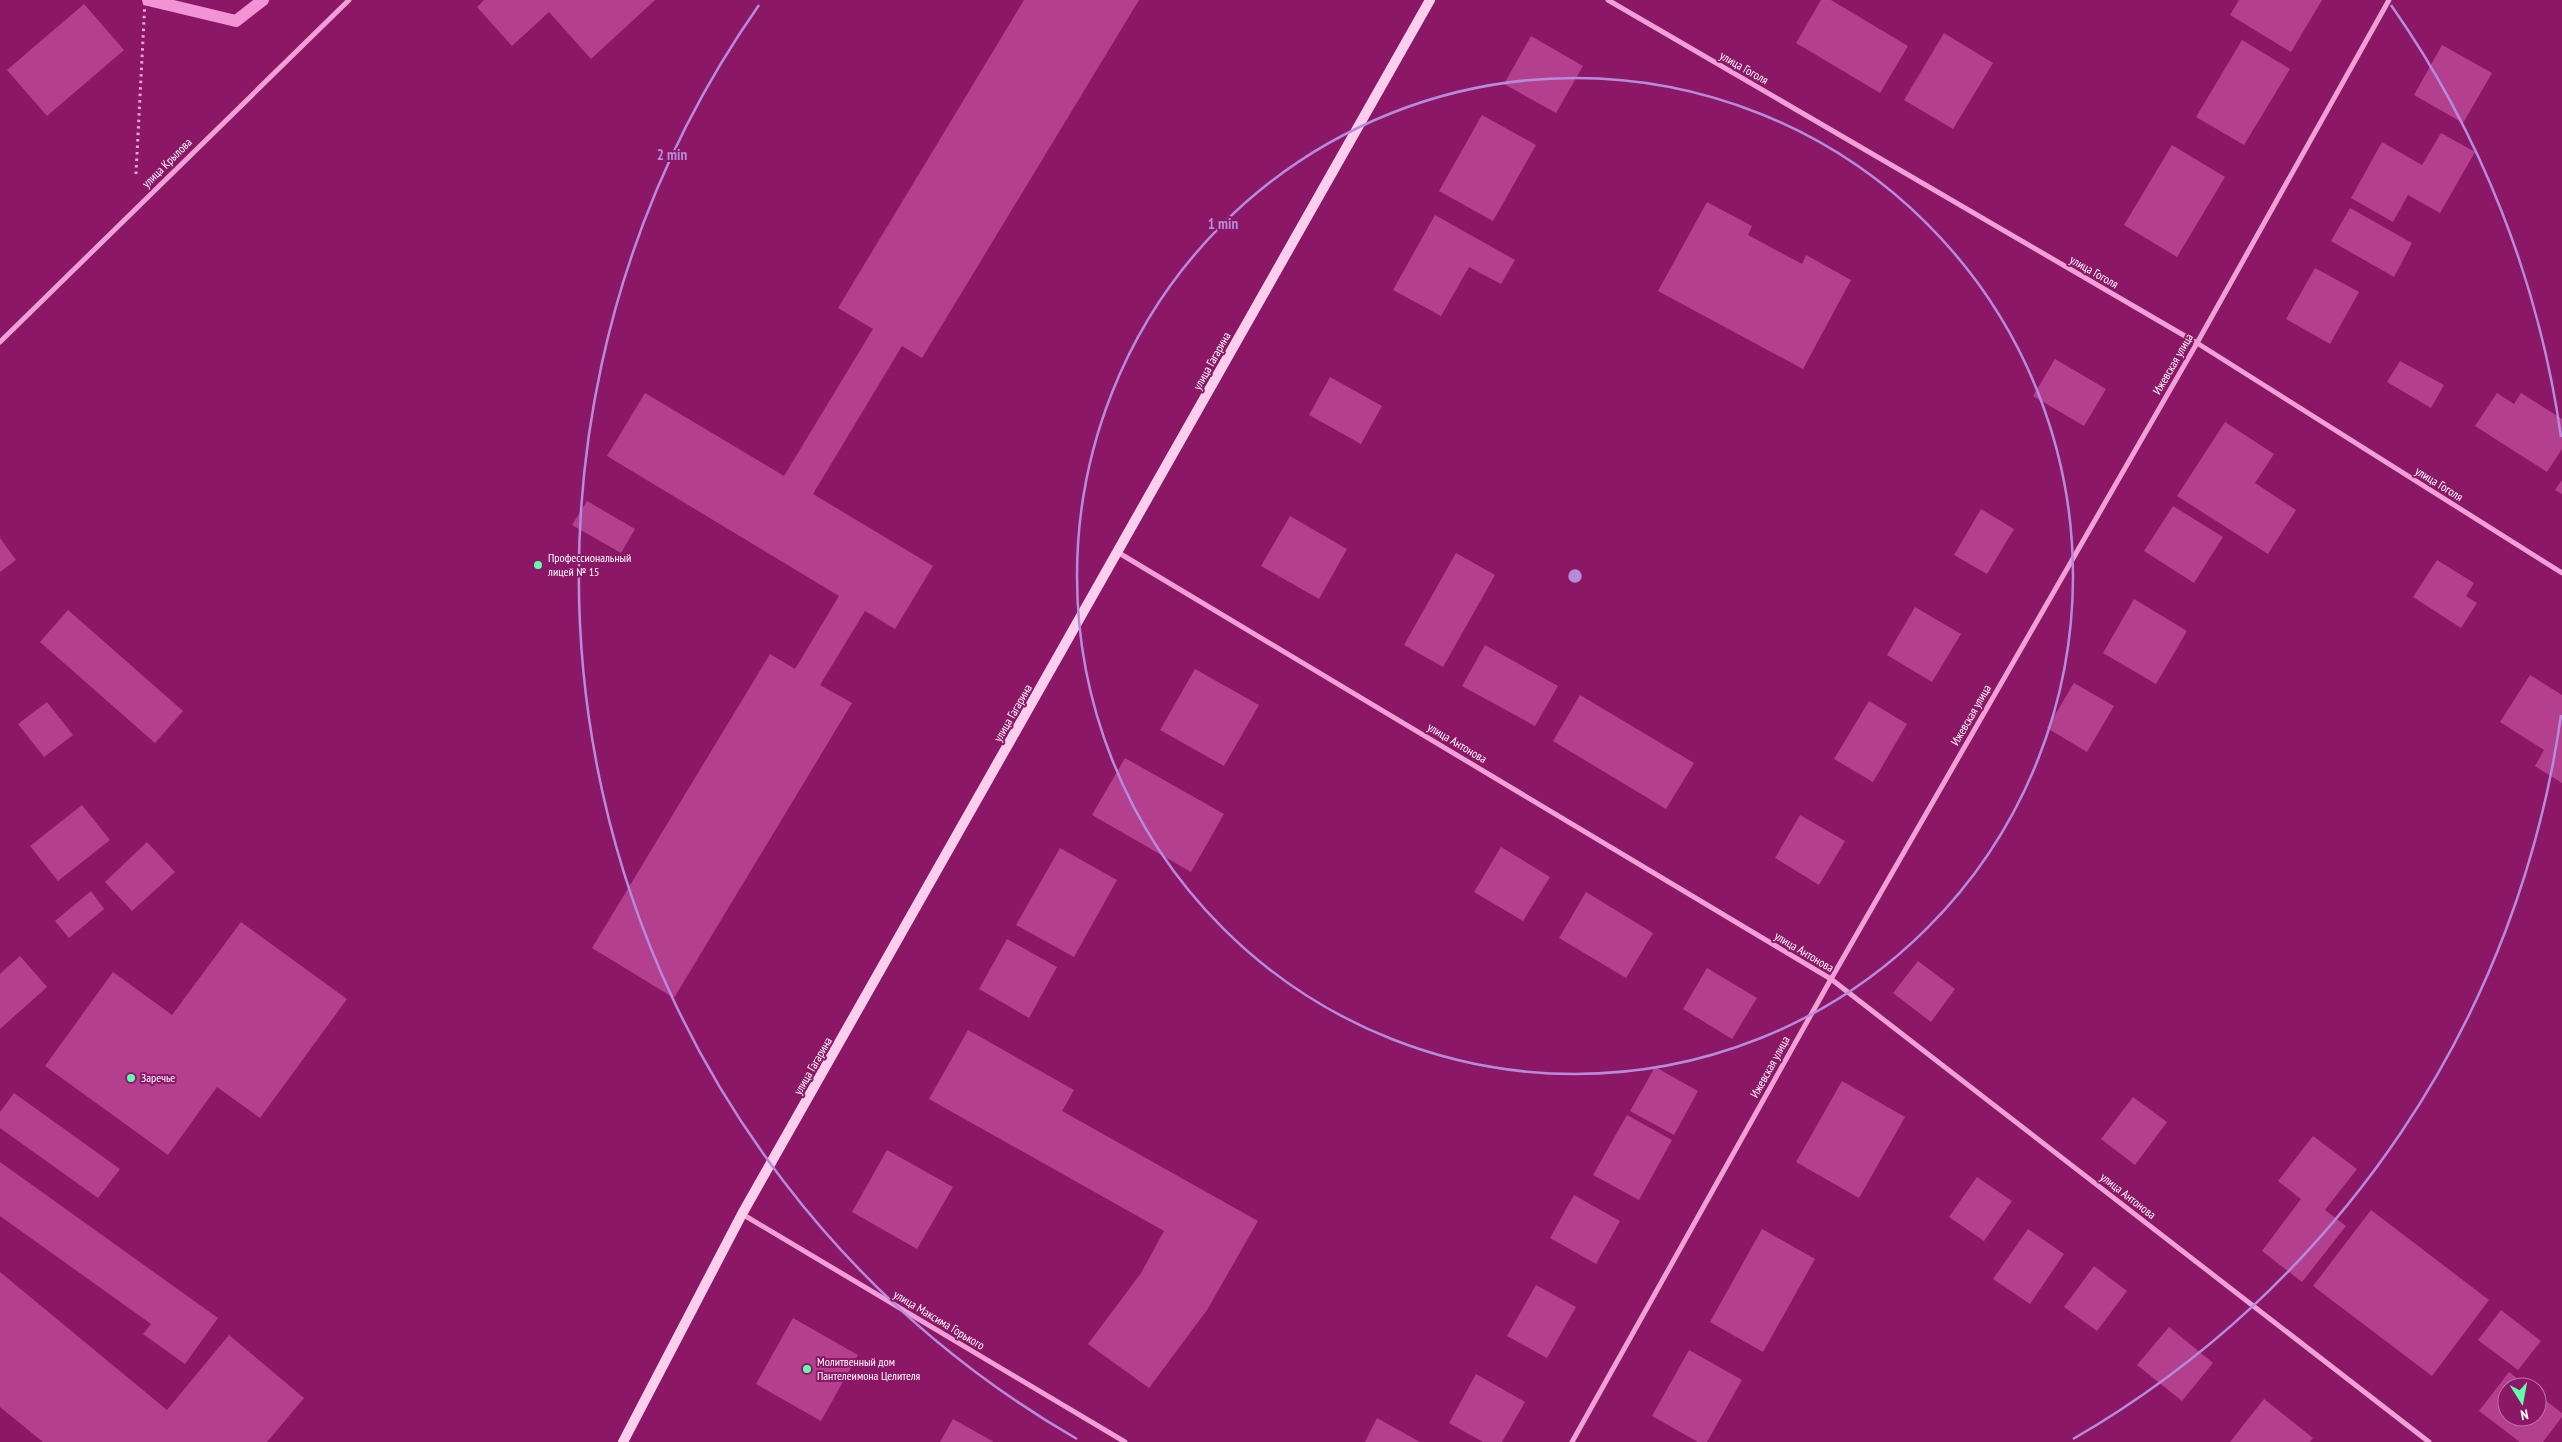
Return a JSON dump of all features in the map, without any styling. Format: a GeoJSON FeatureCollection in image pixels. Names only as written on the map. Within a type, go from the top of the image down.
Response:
{"type":"FeatureCollection","features":[{"type":"Feature","properties":{"kind":"main road","name":"улица Гагарина"},"geometry":{"type":"LineString","coordinates":[[622,1442],[742,1214],[1119,552],[1430,0]]}},
{"type":"Feature","properties":{"kind":"street","name":"улица Крылова"},"geometry":{"type":"LineString","coordinates":[[0,342],[349,0]]}},
{"type":"Feature","properties":{"kind":"street","name":"улица Гоголя"},"geometry":{"type":"LineString","coordinates":[[1608,0],[2197,343],[2562,573]]}},
{"type":"Feature","properties":{"kind":"street","name":"Ижевская улица"},"geometry":{"type":"LineString","coordinates":[[1572,1442],[1831,979],[2197,343],[2390,0]]}},
{"type":"Feature","properties":{"kind":"street","name":"улица Антонова"},"geometry":{"type":"LineString","coordinates":[[1119,552],[1831,979],[2429,1442]]}},
{"type":"Feature","properties":{"kind":"street","name":"улица Максима Горького"},"geometry":{"type":"LineString","coordinates":[[742,1214],[1125,1442]]}},
{"type":"Feature","properties":{"kind":"path"},"geometry":{"type":"LineString","coordinates":[[134,210],[145,0]]}},
{"type":"Feature","properties":{"kind":"building"},"geometry":{"type":"Polygon","coordinates":[[[484,0],[655,0],[591,59],[549,12],[512,46],[477,7],[484,0]]]}},
{"type":"Feature","properties":{"kind":"building"},"geometry":{"type":"Polygon","coordinates":[[[1024,0],[1139,0],[922,358],[902,346],[813,494],[933,566],[895,629],[865,611],[820,685],[852,703],[674,998],[592,948],[770,654],[795,669],[839,596],[607,456],[645,393],[784,476],[873,329],[838,308],[1024,0]]]}},
{"type":"Feature","properties":{"kind":"building"},"geometry":{"type":"Polygon","coordinates":[[[1821,0],[1831,0],[1908,46],[1880,93],[1796,43],[1821,0]]]}},
{"type":"Feature","properties":{"kind":"building"},"geometry":{"type":"Polygon","coordinates":[[[2239,0],[2322,0],[2291,52],[2230,15],[2239,0]]]}},
{"type":"Feature","properties":{"kind":"building"},"geometry":{"type":"Polygon","coordinates":[[[84,4],[124,50],[47,116],[7,70],[84,4]]]}},
{"type":"Feature","properties":{"kind":"building"},"geometry":{"type":"Polygon","coordinates":[[[1944,33],[1993,63],[1953,129],[1904,100],[1944,33]]]}},
{"type":"Feature","properties":{"kind":"building"},"geometry":{"type":"Polygon","coordinates":[[[1531,36],[1583,66],[1556,113],[1504,84],[1531,36]]]}},
{"type":"Feature","properties":{"kind":"building"},"geometry":{"type":"Polygon","coordinates":[[[2242,40],[2290,69],[2244,145],[2196,117],[2242,40]]]}},
{"type":"Feature","properties":{"kind":"building"},"geometry":{"type":"Polygon","coordinates":[[[2442,45],[2492,73],[2463,123],[2414,95],[2442,45]]]}},
{"type":"Feature","properties":{"kind":"building"},"geometry":{"type":"Polygon","coordinates":[[[1482,115],[1536,145],[1493,221],[1439,191],[1482,115]]]}},
{"type":"Feature","properties":{"kind":"building"},"geometry":{"type":"Polygon","coordinates":[[[2441,133],[2475,152],[2440,213],[2408,195],[2393,222],[2351,198],[2382,142],[2422,165],[2441,133]]]}},
{"type":"Feature","properties":{"kind":"building"},"geometry":{"type":"Polygon","coordinates":[[[2172,145],[2225,177],[2177,257],[2124,225],[2172,145]]]}},
{"type":"Feature","properties":{"kind":"building"},"geometry":{"type":"Polygon","coordinates":[[[1707,202],[1752,226],[1748,235],[1802,264],[1806,255],[1851,280],[1803,369],[1658,291],[1707,202]]]}},
{"type":"Feature","properties":{"kind":"building"},"geometry":{"type":"Polygon","coordinates":[[[2350,208],[2412,243],[2394,277],[2331,241],[2350,208]]]}},
{"type":"Feature","properties":{"kind":"building"},"geometry":{"type":"Polygon","coordinates":[[[1435,215],[1515,260],[1501,284],[1469,267],[1441,316],[1393,290],[1435,215]]]}},
{"type":"Feature","properties":{"kind":"building"},"geometry":{"type":"Polygon","coordinates":[[[2315,268],[2359,292],[2330,344],[2286,319],[2315,268]]]}},
{"type":"Feature","properties":{"kind":"building"},"geometry":{"type":"Polygon","coordinates":[[[2055,359],[2106,389],[2084,426],[2033,396],[2055,359]]]}},
{"type":"Feature","properties":{"kind":"building"},"geometry":{"type":"Polygon","coordinates":[[[2400,361],[2444,385],[2431,408],[2387,382],[2400,361]]]}},
{"type":"Feature","properties":{"kind":"building"},"geometry":{"type":"Polygon","coordinates":[[[1330,377],[1382,406],[1361,444],[1309,415],[1330,377]]]}},
{"type":"Feature","properties":{"kind":"building"},"geometry":{"type":"Polygon","coordinates":[[[2497,393],[2514,404],[2521,393],[2562,419],[2562,449],[2547,472],[2475,426],[2497,393]]]}},
{"type":"Feature","properties":{"kind":"building"},"geometry":{"type":"Polygon","coordinates":[[[2225,422],[2274,454],[2255,483],[2296,510],[2268,554],[2177,496],[2225,422]]]}},
{"type":"Feature","properties":{"kind":"building"},"geometry":{"type":"Polygon","coordinates":[[[2562,480],[2562,494],[2555,490],[2562,480]]]}},
{"type":"Feature","properties":{"kind":"building"},"geometry":{"type":"Polygon","coordinates":[[[587,501],[635,529],[621,553],[572,525],[587,501]]]}},
{"type":"Feature","properties":{"kind":"building"},"geometry":{"type":"Polygon","coordinates":[[[2173,506],[2223,537],[2194,583],[2144,551],[2173,506]]]}},
{"type":"Feature","properties":{"kind":"building"},"geometry":{"type":"Polygon","coordinates":[[[1981,509],[2014,529],[1987,574],[1954,555],[1981,509]]]}},
{"type":"Feature","properties":{"kind":"building"},"geometry":{"type":"Polygon","coordinates":[[[1290,516],[1347,549],[1319,599],[1261,566],[1290,516]]]}},
{"type":"Feature","properties":{"kind":"building"},"geometry":{"type":"Polygon","coordinates":[[[0,538],[16,560],[0,572],[0,538]]]}},
{"type":"Feature","properties":{"kind":"building"},"geometry":{"type":"Polygon","coordinates":[[[1456,553],[1495,575],[1443,667],[1404,645],[1456,553]]]}},
{"type":"Feature","properties":{"kind":"building"},"geometry":{"type":"Polygon","coordinates":[[[2437,560],[2474,583],[2466,596],[2477,603],[2461,628],[2413,597],[2437,560]]]}},
{"type":"Feature","properties":{"kind":"building"},"geometry":{"type":"Polygon","coordinates":[[[2134,599],[2187,631],[2156,684],[2103,653],[2134,599]]]}},
{"type":"Feature","properties":{"kind":"building"},"geometry":{"type":"Polygon","coordinates":[[[1915,607],[1961,634],[1932,682],[1887,655],[1915,607]]]}},
{"type":"Feature","properties":{"kind":"building"},"geometry":{"type":"Polygon","coordinates":[[[68,610],[183,711],[155,743],[40,642],[68,610]]]}},
{"type":"Feature","properties":{"kind":"building"},"geometry":{"type":"Polygon","coordinates":[[[1485,645],[1558,686],[1535,726],[1462,686],[1485,645]]]}},
{"type":"Feature","properties":{"kind":"building"},"geometry":{"type":"Polygon","coordinates":[[[1195,669],[1259,705],[1224,766],[1160,730],[1195,669]]]}},
{"type":"Feature","properties":{"kind":"building"},"geometry":{"type":"Polygon","coordinates":[[[2530,675],[2562,695],[2562,783],[2535,766],[2544,750],[2500,722],[2530,675]]]}},
{"type":"Feature","properties":{"kind":"building"},"geometry":{"type":"Polygon","coordinates":[[[2074,683],[2114,706],[2087,752],[2047,728],[2074,683]]]}},
{"type":"Feature","properties":{"kind":"building"},"geometry":{"type":"Polygon","coordinates":[[[1580,695],[1694,763],[1666,809],[1553,741],[1580,695]]]}},
{"type":"Feature","properties":{"kind":"building"},"geometry":{"type":"Polygon","coordinates":[[[1869,701],[1907,724],[1873,782],[1834,759],[1869,701]]]}},
{"type":"Feature","properties":{"kind":"building"},"geometry":{"type":"Polygon","coordinates":[[[47,702],[73,735],[44,757],[18,724],[47,702]]]}},
{"type":"Feature","properties":{"kind":"building"},"geometry":{"type":"Polygon","coordinates":[[[1125,758],[1224,814],[1191,872],[1092,815],[1125,758]]]}},
{"type":"Feature","properties":{"kind":"building"},"geometry":{"type":"Polygon","coordinates":[[[82,805],[110,840],[58,881],[30,846],[82,805]]]}},
{"type":"Feature","properties":{"kind":"building"},"geometry":{"type":"Polygon","coordinates":[[[1800,815],[1845,841],[1819,885],[1775,858],[1800,815]]]}},
{"type":"Feature","properties":{"kind":"building"},"geometry":{"type":"Polygon","coordinates":[[[147,842],[175,872],[132,911],[105,882],[147,842]]]}},
{"type":"Feature","properties":{"kind":"building"},"geometry":{"type":"Polygon","coordinates":[[[1501,847],[1550,877],[1523,921],[1474,892],[1501,847]]]}},
{"type":"Feature","properties":{"kind":"building"},"geometry":{"type":"Polygon","coordinates":[[[1060,848],[1117,880],[1074,957],[1016,925],[1060,848]]]}},
{"type":"Feature","properties":{"kind":"building"},"geometry":{"type":"Polygon","coordinates":[[[91,891],[104,909],[69,938],[55,921],[91,891]]]}},
{"type":"Feature","properties":{"kind":"building"},"geometry":{"type":"Polygon","coordinates":[[[1586,892],[1653,933],[1626,978],[1559,938],[1586,892]]]}},
{"type":"Feature","properties":{"kind":"building"},"geometry":{"type":"Polygon","coordinates":[[[241,922],[347,999],[260,1118],[217,1087],[168,1155],[45,1066],[113,972],[172,1015],[241,922]]]}},
{"type":"Feature","properties":{"kind":"building"},"geometry":{"type":"Polygon","coordinates":[[[1007,939],[1057,967],[1029,1018],[979,989],[1007,939]]]}},
{"type":"Feature","properties":{"kind":"building"},"geometry":{"type":"Polygon","coordinates":[[[20,956],[47,987],[0,1029],[0,974],[20,956]]]}},
{"type":"Feature","properties":{"kind":"building"},"geometry":{"type":"Polygon","coordinates":[[[1918,961],[1955,989],[1931,1022],[1893,993],[1918,961]]]}},
{"type":"Feature","properties":{"kind":"building"},"geometry":{"type":"Polygon","coordinates":[[[1707,968],[1757,998],[1732,1039],[1683,1009],[1707,968]]]}},
{"type":"Feature","properties":{"kind":"building"},"geometry":{"type":"Polygon","coordinates":[[[968,1030],[1074,1090],[1062,1111],[1258,1221],[1207,1310],[1149,1388],[1088,1344],[1141,1273],[1164,1231],[929,1099],[968,1030]]]}},
{"type":"Feature","properties":{"kind":"building"},"geometry":{"type":"Polygon","coordinates":[[[1655,1067],[1698,1091],[1674,1135],[1630,1111],[1655,1067]]]}},
{"type":"Feature","properties":{"kind":"building"},"geometry":{"type":"Polygon","coordinates":[[[1842,1081],[1905,1117],[1859,1198],[1796,1162],[1842,1081]]]}},
{"type":"Feature","properties":{"kind":"building"},"geometry":{"type":"Polygon","coordinates":[[[14,1093],[120,1169],[98,1198],[0,1128],[0,1112],[14,1093]]]}},
{"type":"Feature","properties":{"kind":"building"},"geometry":{"type":"Polygon","coordinates":[[[2133,1097],[2167,1122],[2135,1165],[2101,1139],[2133,1097]]]}},
{"type":"Feature","properties":{"kind":"building"},"geometry":{"type":"Polygon","coordinates":[[[1627,1115],[1672,1140],[1639,1200],[1593,1175],[1627,1115]]]}},
{"type":"Feature","properties":{"kind":"building"},"geometry":{"type":"Polygon","coordinates":[[[2313,1136],[2357,1169],[2325,1210],[2346,1226],[2302,1282],[2262,1251],[2301,1199],[2278,1181],[2313,1136]]]}},
{"type":"Feature","properties":{"kind":"building"},"geometry":{"type":"Polygon","coordinates":[[[887,1150],[953,1187],[917,1249],[852,1212],[887,1150]]]}},
{"type":"Feature","properties":{"kind":"building"},"geometry":{"type":"Polygon","coordinates":[[[0,1162],[218,1318],[185,1364],[143,1334],[151,1324],[0,1216],[0,1162]]]}},
{"type":"Feature","properties":{"kind":"building"},"geometry":{"type":"Polygon","coordinates":[[[1977,1177],[2012,1201],[1984,1241],[1949,1217],[1977,1177]]]}},
{"type":"Feature","properties":{"kind":"building"},"geometry":{"type":"Polygon","coordinates":[[[1574,1195],[1620,1221],[1596,1264],[1550,1238],[1574,1195]]]}},
{"type":"Feature","properties":{"kind":"building"},"geometry":{"type":"Polygon","coordinates":[[[2371,1210],[2489,1300],[2432,1376],[2313,1286],[2371,1210]]]}},
{"type":"Feature","properties":{"kind":"building"},"geometry":{"type":"Polygon","coordinates":[[[1762,1229],[1815,1259],[1763,1352],[1710,1322],[1762,1229]]]}},
{"type":"Feature","properties":{"kind":"building"},"geometry":{"type":"Polygon","coordinates":[[[2028,1229],[2064,1254],[2030,1304],[1993,1279],[2028,1229]]]}},
{"type":"Feature","properties":{"kind":"building"},"geometry":{"type":"Polygon","coordinates":[[[2094,1266],[2127,1291],[2097,1331],[2064,1307],[2094,1266]]]}},
{"type":"Feature","properties":{"kind":"building"},"geometry":{"type":"Polygon","coordinates":[[[0,1272],[167,1410],[229,1335],[304,1398],[267,1442],[43,1442],[0,1407],[0,1272]]]}},
{"type":"Feature","properties":{"kind":"building"},"geometry":{"type":"Polygon","coordinates":[[[1536,1285],[1576,1307],[1547,1358],[1507,1336],[1536,1285]]]}},
{"type":"Feature","properties":{"kind":"building"},"geometry":{"type":"Polygon","coordinates":[[[2501,1310],[2541,1341],[2518,1370],[2478,1340],[2501,1310]]]}},
{"type":"Feature","properties":{"kind":"building","name":"Молитвенный дом Пантелеимона Целителя"},"geometry":{"type":"Polygon","coordinates":[[[793,1318],[858,1355],[821,1421],[756,1384],[793,1318]]]}},
{"type":"Feature","properties":{"kind":"building"},"geometry":{"type":"Polygon","coordinates":[[[2169,1327],[2213,1363],[2182,1401],[2137,1365],[2169,1327]]]}},
{"type":"Feature","properties":{"kind":"building"},"geometry":{"type":"Polygon","coordinates":[[[1689,1350],[1742,1380],[1707,1442],[1698,1442],[1652,1416],[1689,1350]]]}},
{"type":"Feature","properties":{"kind":"building"},"geometry":{"type":"Polygon","coordinates":[[[2509,1372],[2515,1377],[2505,1377],[2509,1372]]]}},
{"type":"Feature","properties":{"kind":"building"},"geometry":{"type":"Polygon","coordinates":[[[1476,1374],[1525,1402],[1502,1442],[1483,1442],[1449,1423],[1476,1374]]]}},
{"type":"Feature","properties":{"kind":"building"},"geometry":{"type":"Polygon","coordinates":[[[2497,1388],[2497,1425],[2479,1411],[2497,1388]]]}},
{"type":"Feature","properties":{"kind":"building"},"geometry":{"type":"Polygon","coordinates":[[[2264,1399],[2313,1438],[2310,1442],[2230,1442],[2264,1399]]]}},
{"type":"Feature","properties":{"kind":"building"},"geometry":{"type":"Polygon","coordinates":[[[2547,1402],[2562,1413],[2562,1417],[2543,1442],[2520,1442],[2500,1427],[2547,1427],[2547,1402]]]}},
{"type":"Feature","properties":{"kind":"building"},"geometry":{"type":"Polygon","coordinates":[[[1377,1418],[1420,1442],[1365,1442],[1377,1418]]]}},
{"type":"Feature","properties":{"kind":"building"},"geometry":{"type":"Polygon","coordinates":[[[953,1419],[994,1442],[940,1442],[953,1419]]]}},
{"type":"Feature","properties":{"kind":"waterway"},"geometry":{"type":"LineString","coordinates":[[148,0],[236,21],[263,0]]}},
{"type":"Feature","properties":{"kind":"place","name":"Профессиональный лицей № 15"},"geometry":{"type":"Point","coordinates":[538,565]}},
{"type":"Feature","properties":{"kind":"place","name":"Заречье"},"geometry":{"type":"Point","coordinates":[131,1078]}},
{"type":"Feature","properties":{"kind":"place","name":"Молитвенный дом Пантелеимона Целителя"},"geometry":{"type":"Point","coordinates":[807,1369]}}]}
